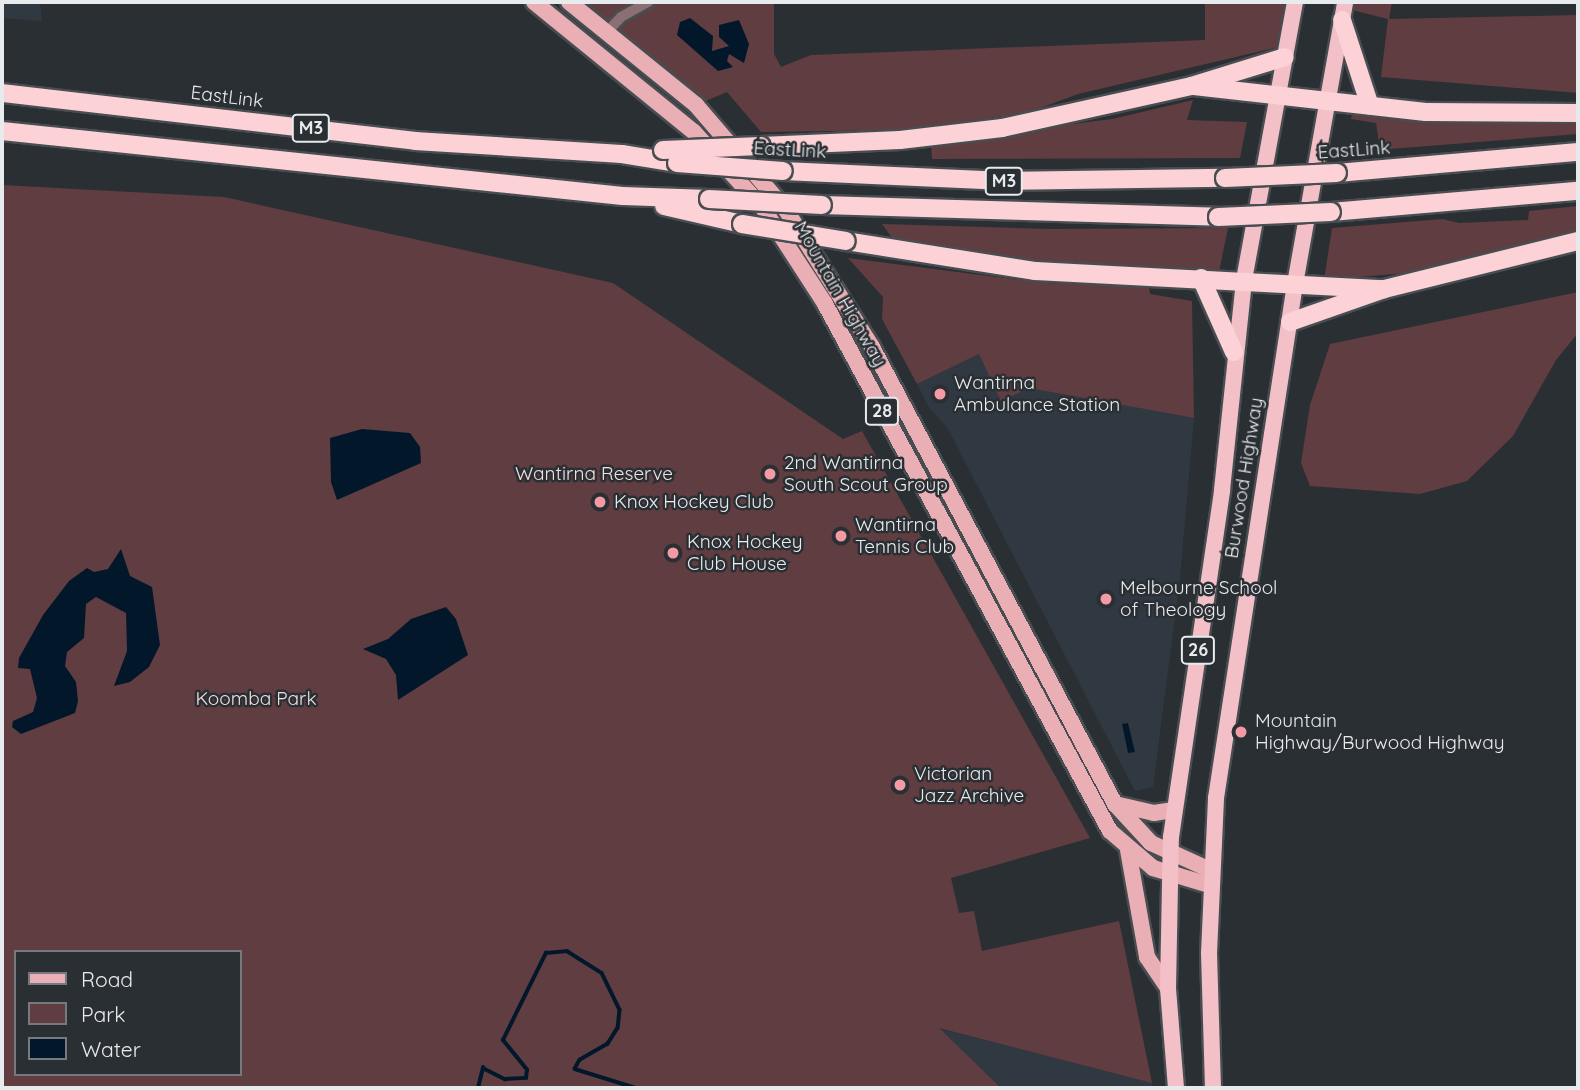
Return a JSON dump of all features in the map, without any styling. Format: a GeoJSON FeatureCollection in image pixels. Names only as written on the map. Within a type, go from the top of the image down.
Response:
{"type":"FeatureCollection","features":[{"type":"Feature","properties":{"kind":"highway","name":"Burwood Highway"},"geometry":{"type":"LineString","coordinates":[[1176,1088],[1168,988],[1168,874],[1174,810],[1222,490],[1234,352],[1244,280],[1295,2]]}},
{"type":"Feature","properties":{"kind":"highway","name":"Burwood Highway"},"geometry":{"type":"LineString","coordinates":[[1213,1088],[1210,877],[1216,798],[1295,284],[1344,11]]}},
{"type":"Feature","properties":{"kind":"highway"},"geometry":{"type":"LineString","coordinates":[[1344,11],[1370,106]]}},
{"type":"Feature","properties":{"kind":"highway"},"geometry":{"type":"LineString","coordinates":[[622,154],[900,140],[1002,128],[1191,86],[1285,57]]}},
{"type":"Feature","properties":{"kind":"highway"},"geometry":{"type":"LineString","coordinates":[[1191,86],[1370,106],[1578,113]]}},
{"type":"Feature","properties":{"kind":"highway","name":"EastLink"},"geometry":{"type":"LineString","coordinates":[[2,93],[415,141],[622,154],[677,163],[783,171],[1000,181],[1225,178],[1337,173],[1578,152]]}},
{"type":"Feature","properties":{"kind":"highway","name":"M3"},"geometry":{"type":"LineString","coordinates":[[2,131],[623,196],[822,205],[1218,216],[1331,212],[1578,191]]}},
{"type":"Feature","properties":{"kind":"highway"},"geometry":{"type":"LineString","coordinates":[[623,196],[742,224],[1035,271],[1384,289]]}},
{"type":"Feature","properties":{"kind":"highway"},"geometry":{"type":"LineString","coordinates":[[1290,322],[1384,289],[1578,241]]}},
{"type":"Feature","properties":{"kind":"highway"},"geometry":{"type":"LineString","coordinates":[[1201,278],[1234,352]]}},
{"type":"Feature","properties":{"kind":"main road","name":"Mountain Highway"},"geometry":{"type":"LineString","coordinates":[[534,2],[588,43],[714,151],[784,237],[835,323],[1098,813],[1128,850],[1168,874],[1210,877]]}},
{"type":"Feature","properties":{"kind":"main road","name":"Mountain Highway"},"geometry":{"type":"LineString","coordinates":[[569,2],[696,105],[754,168],[802,232],[872,347],[1115,804],[1138,833],[1210,877]]}},
{"type":"Feature","properties":{"kind":"main road"},"geometry":{"type":"LineString","coordinates":[[588,43],[608,31]]}},
{"type":"Feature","properties":{"kind":"main road"},"geometry":{"type":"LineString","coordinates":[[1007,645],[1025,636]]}},
{"type":"Feature","properties":{"kind":"main road"},"geometry":{"type":"LineString","coordinates":[[1115,804],[1154,813],[1174,810]]}},
{"type":"Feature","properties":{"kind":"main road"},"geometry":{"type":"LineString","coordinates":[[1128,850],[1147,957],[1168,988]]}},
{"type":"Feature","properties":{"kind":"street"},"geometry":{"type":"LineString","coordinates":[[608,31],[621,17],[648,2]]}},
{"type":"Feature","properties":{"kind":"shaded area"},"geometry":{"type":"Polygon","coordinates":[[[2,2],[40,2],[42,21],[2,18],[2,2]]]}},
{"type":"Feature","properties":{"kind":"shaded area","name":"Melbourne School of Theology"},"geometry":{"type":"Polygon","coordinates":[[[979,354],[1029,388],[1194,418],[1180,578],[1153,787],[1135,791],[947,427],[930,409],[917,384],[979,354]]]}},
{"type":"Feature","properties":{"kind":"shaded area"},"geometry":{"type":"Polygon","coordinates":[[[937,1028],[1152,1083],[1153,1088],[1001,1088],[937,1028]]]}},
{"type":"Feature","properties":{"kind":"green space"},"geometry":{"type":"Polygon","coordinates":[[[569,2],[774,2],[774,54],[781,67],[811,55],[1205,40],[1205,2],[1296,2],[1287,45],[1078,94],[1027,113],[901,130],[761,132],[727,92],[696,105],[569,2]]]}},
{"type":"Feature","properties":{"kind":"green space"},"geometry":{"type":"Polygon","coordinates":[[[1345,2],[1392,2],[1389,19],[1578,15],[1578,93],[1381,77],[1388,19],[1344,8],[1345,2]]]}},
{"type":"Feature","properties":{"kind":"green space"},"geometry":{"type":"Polygon","coordinates":[[[1193,100],[1187,120],[1247,122],[1240,158],[932,159],[931,142],[1112,119],[1193,100]]]}},
{"type":"Feature","properties":{"kind":"green space"},"geometry":{"type":"Polygon","coordinates":[[[1352,114],[1468,121],[1578,119],[1578,134],[1390,149],[1379,143],[1376,123],[1351,119],[1352,114]]]}},
{"type":"Feature","properties":{"kind":"green space","name":"Koomba Park"},"geometry":{"type":"Polygon","coordinates":[[[2,185],[224,197],[613,283],[843,439],[862,431],[1090,838],[951,878],[959,913],[974,911],[982,951],[1119,921],[1152,1083],[939,1028],[1001,1088],[2,1088],[2,185]]]}},
{"type":"Feature","properties":{"kind":"green space"},"geometry":{"type":"Polygon","coordinates":[[[1578,206],[1578,233],[1406,273],[1324,280],[1332,228],[1443,219],[1459,223],[1528,220],[1529,211],[1578,206]]]}},
{"type":"Feature","properties":{"kind":"green space"},"geometry":{"type":"Polygon","coordinates":[[[882,224],[1051,229],[1228,228],[1219,272],[1047,265],[898,246],[882,224]]]}},
{"type":"Feature","properties":{"kind":"green space"},"geometry":{"type":"Polygon","coordinates":[[[848,258],[1044,283],[1149,287],[1150,294],[1192,301],[1194,418],[1029,388],[1001,401],[979,354],[917,384],[882,319],[883,297],[848,258]]]}},
{"type":"Feature","properties":{"kind":"green space"},"geometry":{"type":"Polygon","coordinates":[[[1578,292],[1578,333],[1556,360],[1513,436],[1467,481],[1420,494],[1310,486],[1301,463],[1310,405],[1330,344],[1578,292]]]}},
{"type":"Feature","properties":{"kind":"water"},"geometry":{"type":"Polygon","coordinates":[[[690,18],[713,36],[712,51],[729,46],[719,37],[719,25],[739,20],[749,44],[744,63],[729,54],[727,61],[733,67],[718,71],[677,35],[680,22],[690,18]]]}},
{"type":"Feature","properties":{"kind":"water"},"geometry":{"type":"Polygon","coordinates":[[[362,429],[410,433],[420,447],[421,463],[337,500],[331,482],[330,438],[362,429]]]}},
{"type":"Feature","properties":{"kind":"water"},"geometry":{"type":"Polygon","coordinates":[[[121,549],[130,576],[152,587],[160,645],[149,667],[130,682],[114,686],[127,651],[126,613],[96,597],[86,604],[84,638],[67,652],[65,666],[76,682],[78,701],[75,713],[21,734],[12,727],[13,721],[33,712],[37,698],[30,669],[18,668],[19,658],[43,615],[69,581],[87,568],[94,572],[108,569],[121,549]]]}},
{"type":"Feature","properties":{"kind":"water"},"geometry":{"type":"Polygon","coordinates":[[[446,607],[456,619],[468,655],[398,700],[396,675],[386,659],[363,649],[388,639],[411,619],[446,607]]]}},
{"type":"Feature","properties":{"kind":"water"},"geometry":{"type":"Polygon","coordinates":[[[1128,723],[1135,752],[1128,753],[1122,724],[1128,723]]]}},
{"type":"Feature","properties":{"kind":"waterway"},"geometry":{"type":"LineString","coordinates":[[478,1088],[483,1068],[505,1079],[526,1078],[527,1070],[503,1040],[546,953],[567,951],[602,973],[620,1010],[618,1028],[608,1044],[580,1060],[575,1069],[636,1088]]}},
{"type":"Feature","properties":{"kind":"place","name":"Wantirna Ambulance Station"},"geometry":{"type":"Point","coordinates":[940,394]}},
{"type":"Feature","properties":{"kind":"place","name":"2nd Wantirna South Scout Group"},"geometry":{"type":"Point","coordinates":[770,474]}},
{"type":"Feature","properties":{"kind":"place","name":"Knox Hockey Club"},"geometry":{"type":"Point","coordinates":[600,502]}},
{"type":"Feature","properties":{"kind":"place","name":"Wantirna Tennis Club"},"geometry":{"type":"Point","coordinates":[841,536]}},
{"type":"Feature","properties":{"kind":"place","name":"Knox Hockey Club House"},"geometry":{"type":"Point","coordinates":[673,553]}},
{"type":"Feature","properties":{"kind":"place","name":"Melbourne School of Theology"},"geometry":{"type":"Point","coordinates":[1106,599]}},
{"type":"Feature","properties":{"kind":"place","name":"Mountain Highway/Burwood Highway"},"geometry":{"type":"Point","coordinates":[1241,732]}},
{"type":"Feature","properties":{"kind":"place","name":"Victorian Jazz Archive"},"geometry":{"type":"Point","coordinates":[900,785]}},
{"type":"Feature","properties":{"kind":"park label","name":"Wantirna Reserve"},"geometry":{"type":"Point","coordinates":[594,474]}}]}
